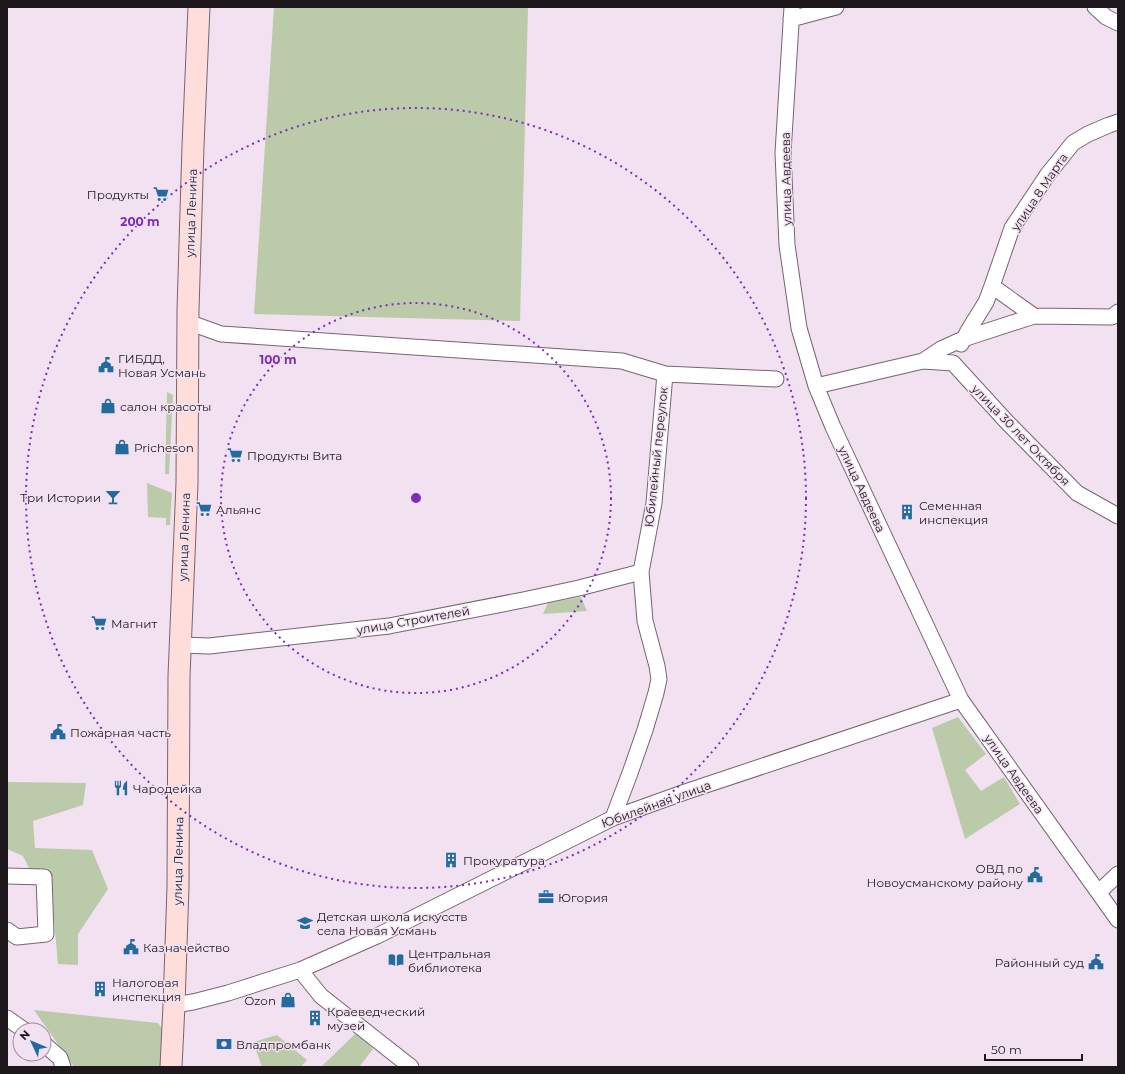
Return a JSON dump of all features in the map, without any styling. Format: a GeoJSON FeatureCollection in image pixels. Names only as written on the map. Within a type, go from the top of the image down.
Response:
{"type":"FeatureCollection","features":[{"type":"Feature","properties":{"kind":"main road","name":"улица Ленина"},"geometry":{"type":"LineString","coordinates":[[171,1067],[178,887],[178,728],[181,645],[180,635],[187,483],[188,322],[199,7]]}},
{"type":"Feature","properties":{"kind":"street"},"geometry":{"type":"LineString","coordinates":[[792,13],[836,7]]}},
{"type":"Feature","properties":{"kind":"street"},"geometry":{"type":"LineString","coordinates":[[1095,7],[1106,17],[1118,23]]}},
{"type":"Feature","properties":{"kind":"street","name":"улица Авдеева"},"geometry":{"type":"LineString","coordinates":[[792,13],[783,154],[787,245],[799,328],[816,386],[836,434],[961,700],[1118,920]]}},
{"type":"Feature","properties":{"kind":"street","name":"улица 8 Марта"},"geometry":{"type":"LineString","coordinates":[[954,363],[963,339],[986,302],[1012,228],[1048,174],[1073,143],[1088,134],[1118,122]]}},
{"type":"Feature","properties":{"kind":"street"},"geometry":{"type":"LineString","coordinates":[[992,286],[1034,316]]}},
{"type":"Feature","properties":{"kind":"street"},"geometry":{"type":"LineString","coordinates":[[923,361],[941,349],[963,339],[1034,316],[1116,318]]}},
{"type":"Feature","properties":{"kind":"street"},"geometry":{"type":"LineString","coordinates":[[188,322],[221,334],[622,361],[665,374],[776,379]]}},
{"type":"Feature","properties":{"kind":"street"},"geometry":{"type":"LineString","coordinates":[[816,386],[923,361],[954,363]]}},
{"type":"Feature","properties":{"kind":"street","name":"улица 30 лет Октября"},"geometry":{"type":"LineString","coordinates":[[954,363],[1006,421],[1077,493],[1118,516]]}},
{"type":"Feature","properties":{"kind":"street","name":"Юбилейный переулок"},"geometry":{"type":"LineString","coordinates":[[613,818],[645,730],[656,693],[658,679],[657,666],[645,621],[641,572],[654,503],[665,374]]}},
{"type":"Feature","properties":{"kind":"street","name":"улица Строителей"},"geometry":{"type":"LineString","coordinates":[[181,645],[209,646],[389,626],[580,588],[641,572]]}},
{"type":"Feature","properties":{"kind":"street","name":"Юбилейная улица"},"geometry":{"type":"LineString","coordinates":[[174,1005],[194,1002],[228,993],[300,970],[378,936],[613,818],[685,792],[961,700]]}},
{"type":"Feature","properties":{"kind":"street"},"geometry":{"type":"LineString","coordinates":[[1099,892],[1118,874]]}},
{"type":"Feature","properties":{"kind":"street"},"geometry":{"type":"LineString","coordinates":[[7,876],[44,877],[46,934],[17,937],[7,930]]}},
{"type":"Feature","properties":{"kind":"street"},"geometry":{"type":"LineString","coordinates":[[300,970],[321,996],[411,1067]]}},
{"type":"Feature","properties":{"kind":"street"},"geometry":{"type":"LineString","coordinates":[[52,1051],[60,1058],[63,1067]]}},
{"type":"Feature","properties":{"kind":"green space"},"geometry":{"type":"Polygon","coordinates":[[[274,7],[528,7],[520,321],[254,314],[274,7]]]}},
{"type":"Feature","properties":{"kind":"green space"},"geometry":{"type":"Polygon","coordinates":[[[167,392],[173,395],[169,474],[165,474],[167,392]]]}},
{"type":"Feature","properties":{"kind":"green space"},"geometry":{"type":"Polygon","coordinates":[[[147,483],[172,493],[170,525],[166,525],[166,518],[148,517],[147,483]]]}},
{"type":"Feature","properties":{"kind":"green space"},"geometry":{"type":"Polygon","coordinates":[[[581,597],[587,611],[543,614],[548,603],[581,597]]]}},
{"type":"Feature","properties":{"kind":"green space"},"geometry":{"type":"Polygon","coordinates":[[[958,717],[986,754],[965,770],[981,791],[1004,777],[1020,804],[965,839],[932,728],[958,717]]]}},
{"type":"Feature","properties":{"kind":"green space"},"geometry":{"type":"Polygon","coordinates":[[[7,782],[86,783],[83,805],[33,821],[35,848],[92,850],[108,889],[78,934],[78,965],[58,964],[50,874],[30,870],[23,856],[7,849],[7,782]]]}},
{"type":"Feature","properties":{"kind":"green space"},"geometry":{"type":"Polygon","coordinates":[[[34,1010],[158,1023],[163,1030],[161,1067],[74,1067],[52,1036],[52,1022],[42,1022],[34,1010]]]}},
{"type":"Feature","properties":{"kind":"green space"},"geometry":{"type":"Polygon","coordinates":[[[357,1032],[373,1049],[359,1067],[321,1067],[357,1032]]]}},
{"type":"Feature","properties":{"kind":"green space"},"geometry":{"type":"Polygon","coordinates":[[[277,1035],[307,1060],[301,1067],[262,1067],[253,1042],[277,1035]]]}},
{"type":"Feature","properties":{"kind":"place","name":"Продукты"},"geometry":{"type":"Point","coordinates":[161,194]}},
{"type":"Feature","properties":{"kind":"place","name":"ГИБДД, Новая Усмань"},"geometry":{"type":"Point","coordinates":[106,365]}},
{"type":"Feature","properties":{"kind":"place","name":"салон красоты"},"geometry":{"type":"Point","coordinates":[108,406]}},
{"type":"Feature","properties":{"kind":"place","name":"Pricheson"},"geometry":{"type":"Point","coordinates":[122,447]}},
{"type":"Feature","properties":{"kind":"place","name":"Продукты Вита"},"geometry":{"type":"Point","coordinates":[235,455]}},
{"type":"Feature","properties":{"kind":"place","name":"Три Истории"},"geometry":{"type":"Point","coordinates":[113,497]}},
{"type":"Feature","properties":{"kind":"place","name":"Альянс"},"geometry":{"type":"Point","coordinates":[204,509]}},
{"type":"Feature","properties":{"kind":"place","name":"Семенная инспекция"},"geometry":{"type":"Point","coordinates":[907,512]}},
{"type":"Feature","properties":{"kind":"place","name":"Магнит"},"geometry":{"type":"Point","coordinates":[99,623]}},
{"type":"Feature","properties":{"kind":"place","name":"Пожарная часть"},"geometry":{"type":"Point","coordinates":[58,732]}},
{"type":"Feature","properties":{"kind":"place","name":"Чародейка"},"geometry":{"type":"Point","coordinates":[121,788]}},
{"type":"Feature","properties":{"kind":"place","name":"Прокуратура"},"geometry":{"type":"Point","coordinates":[451,860]}},
{"type":"Feature","properties":{"kind":"place","name":"ОВД по Новоусманскому району"},"geometry":{"type":"Point","coordinates":[1035,875]}},
{"type":"Feature","properties":{"kind":"place","name":"Югория"},"geometry":{"type":"Point","coordinates":[546,897]}},
{"type":"Feature","properties":{"kind":"place","name":"Детская школа искусств села Новая Усмань"},"geometry":{"type":"Point","coordinates":[305,923]}},
{"type":"Feature","properties":{"kind":"place","name":"Казначейство"},"geometry":{"type":"Point","coordinates":[131,947]}},
{"type":"Feature","properties":{"kind":"place","name":"Центральная библиотека"},"geometry":{"type":"Point","coordinates":[396,960]}},
{"type":"Feature","properties":{"kind":"place","name":"Районный суд"},"geometry":{"type":"Point","coordinates":[1096,962]}},
{"type":"Feature","properties":{"kind":"place","name":"Налоговая инспекция"},"geometry":{"type":"Point","coordinates":[100,989]}},
{"type":"Feature","properties":{"kind":"place","name":"Ozon"},"geometry":{"type":"Point","coordinates":[288,1000]}},
{"type":"Feature","properties":{"kind":"place","name":"Краеведческий музей"},"geometry":{"type":"Point","coordinates":[315,1018]}},
{"type":"Feature","properties":{"kind":"place","name":"Владпромбанк"},"geometry":{"type":"Point","coordinates":[224,1044]}}]}
